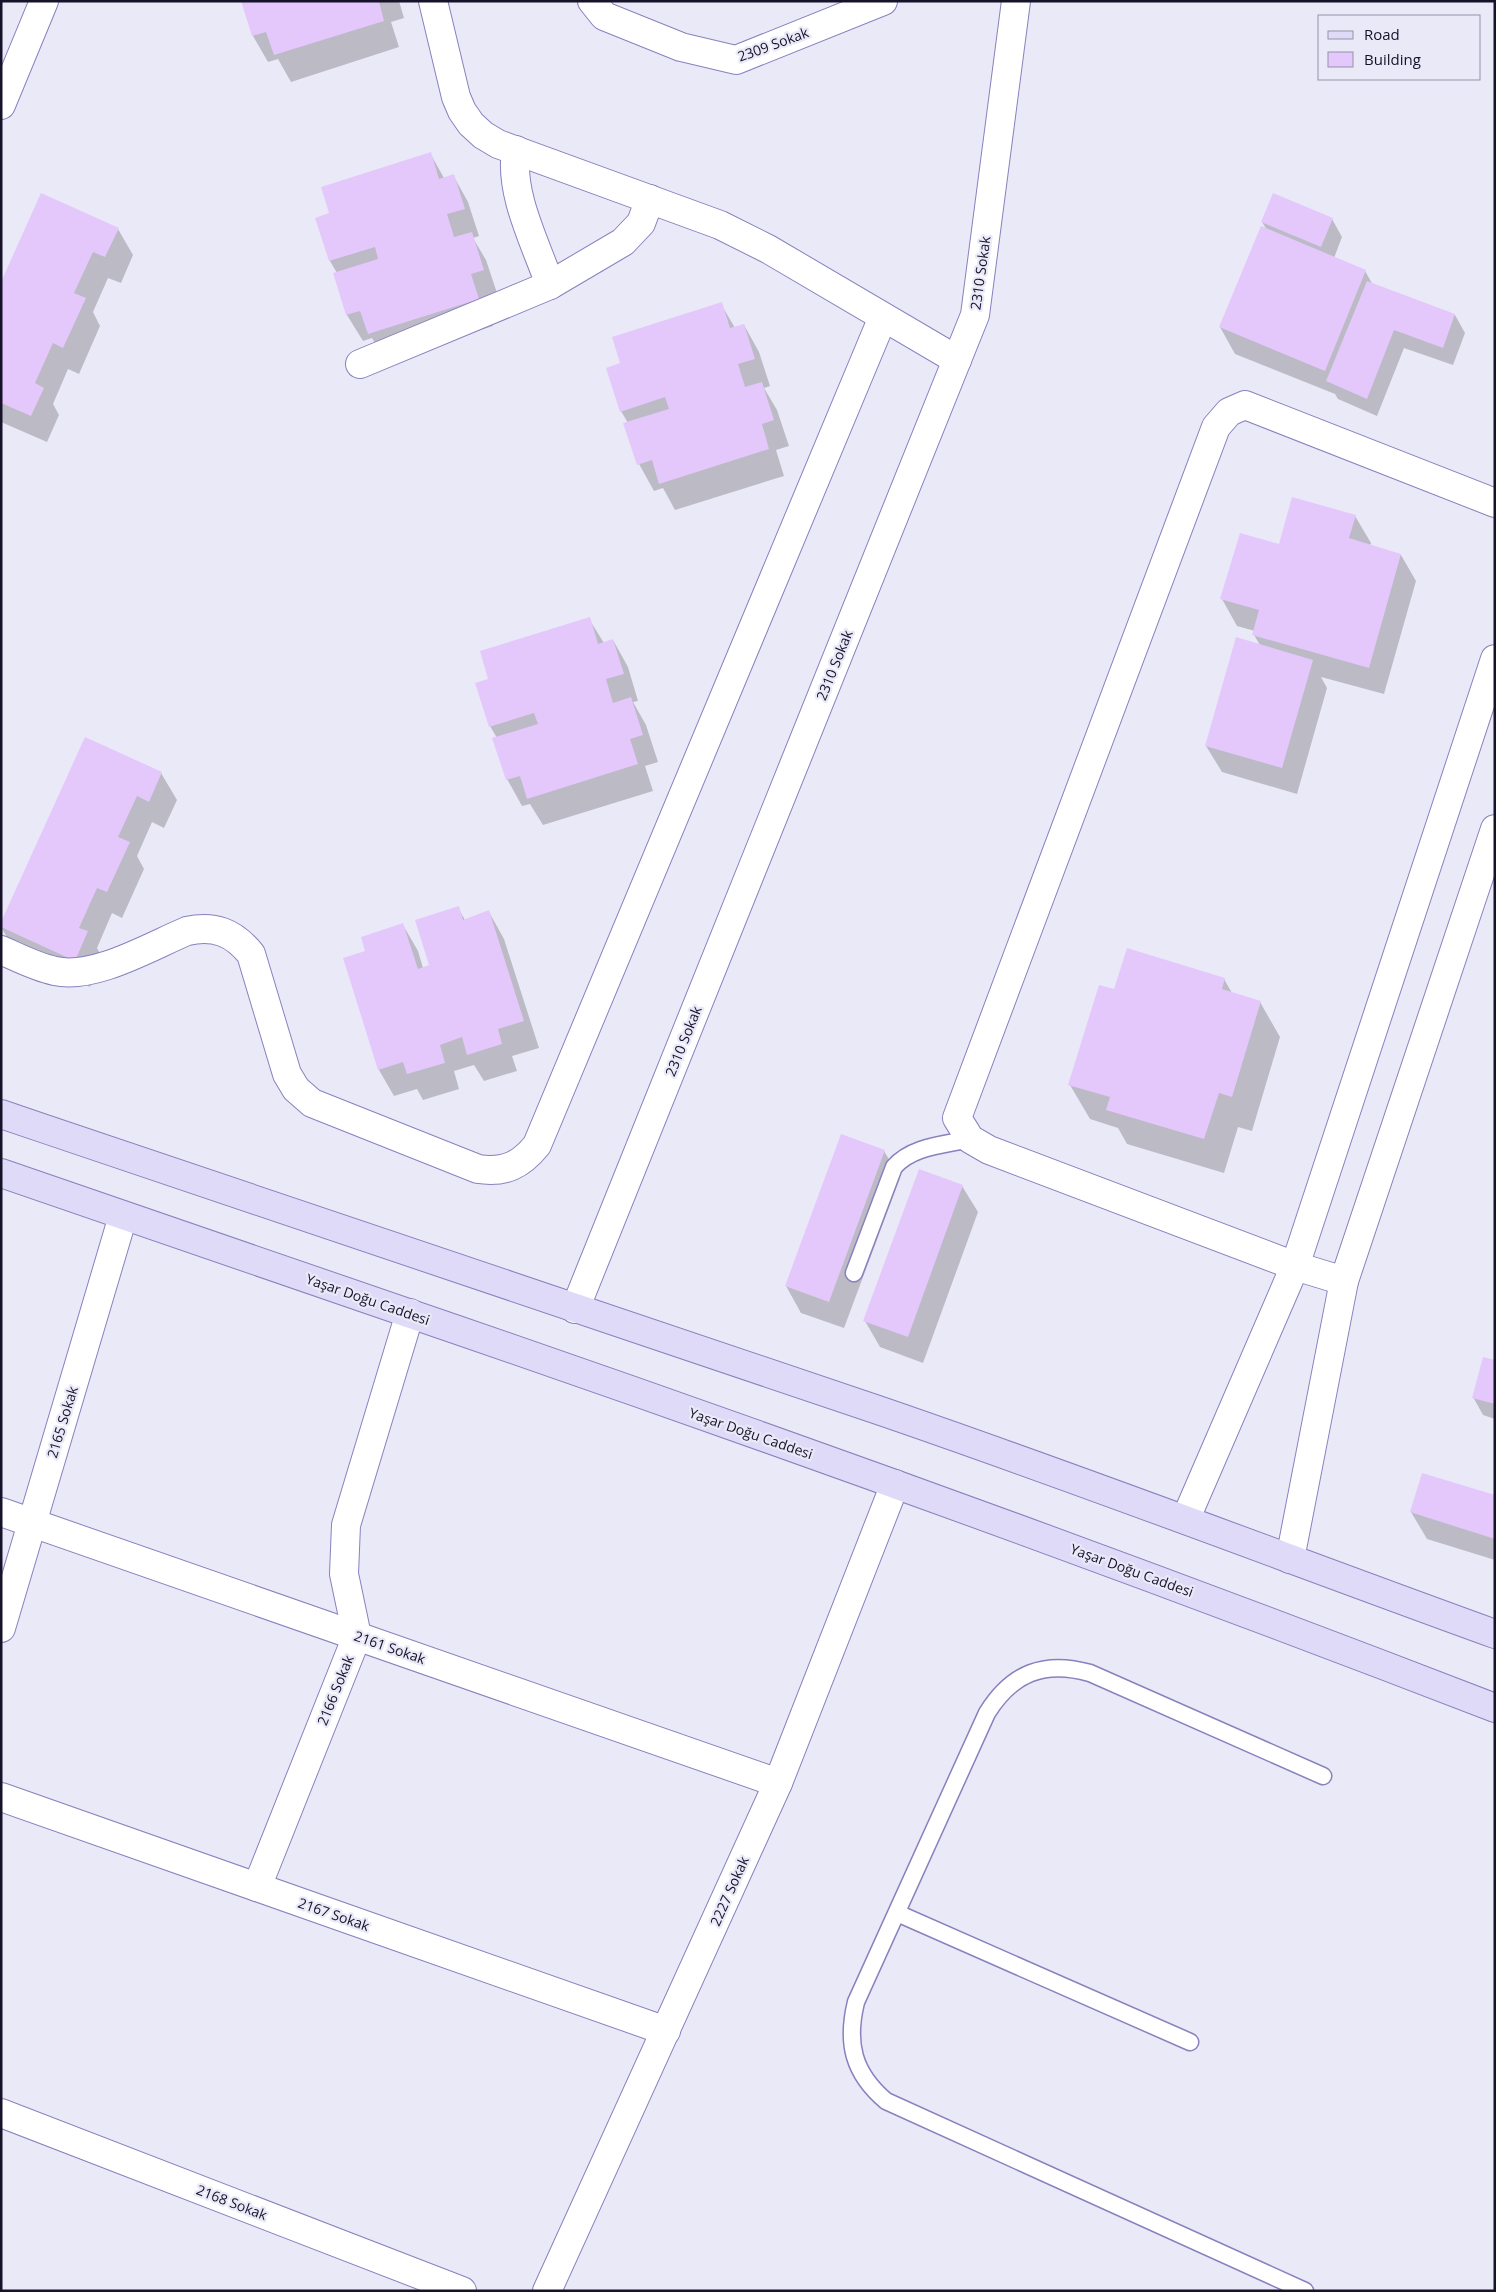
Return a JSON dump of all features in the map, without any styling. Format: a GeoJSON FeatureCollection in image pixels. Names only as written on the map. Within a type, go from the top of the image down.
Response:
{"type":"FeatureCollection","features":[{"type":"Feature","properties":{"kind":"main road"},"geometry":{"type":"LineString","coordinates":[[1,1114],[874,1409],[1186,1518],[1290,1559],[1495,1634]]}},
{"type":"Feature","properties":{"kind":"main road","name":"Yaşar Doğu Caddesi"},"geometry":{"type":"LineString","coordinates":[[1,1173],[410,1313],[894,1484],[1242,1610],[1495,1708]]}},
{"type":"Feature","properties":{"kind":"street"},"geometry":{"type":"LineString","coordinates":[[1,105],[44,1]]}},
{"type":"Feature","properties":{"kind":"street"},"geometry":{"type":"LineString","coordinates":[[433,1],[456,97],[462,111],[483,136],[516,150],[720,225],[768,249],[957,360]]}},
{"type":"Feature","properties":{"kind":"street","name":"2309 Sokak"},"geometry":{"type":"LineString","coordinates":[[598,9],[681,47],[736,60],[883,1]]}},
{"type":"Feature","properties":{"kind":"street","name":"2310 Sokak"},"geometry":{"type":"LineString","coordinates":[[575,1309],[975,315],[1016,1]]}},
{"type":"Feature","properties":{"kind":"street"},"geometry":{"type":"LineString","coordinates":[[516,150],[513,166],[516,188],[550,285]]}},
{"type":"Feature","properties":{"kind":"street"},"geometry":{"type":"LineString","coordinates":[[360,364],[550,285],[623,242],[640,223],[650,199]]}},
{"type":"Feature","properties":{"kind":"street"},"geometry":{"type":"LineString","coordinates":[[1,950],[57,972],[79,973],[100,969],[187,931],[214,928],[227,932],[241,941],[251,954],[287,1074],[296,1090],[312,1103],[478,1169],[502,1170],[514,1167],[527,1158],[538,1145],[882,317]]}},
{"type":"Feature","properties":{"kind":"street"},"geometry":{"type":"LineString","coordinates":[[1344,1281],[1295,1266],[989,1150],[970,1139],[957,1118],[1216,427],[1228,412],[1245,405],[1495,503]]}},
{"type":"Feature","properties":{"kind":"street"},"geometry":{"type":"LineString","coordinates":[[1186,1518],[1295,1266],[1495,659]]}},
{"type":"Feature","properties":{"kind":"street"},"geometry":{"type":"LineString","coordinates":[[1290,1559],[1344,1281],[1495,829]]}},
{"type":"Feature","properties":{"kind":"street","name":"2165 Sokak"},"geometry":{"type":"LineString","coordinates":[[1,1628],[123,1216]]}},
{"type":"Feature","properties":{"kind":"street"},"geometry":{"type":"LineString","coordinates":[[357,1636],[344,1574],[346,1525],[410,1313]]}},
{"type":"Feature","properties":{"kind":"street","name":"2227 Sokak"},"geometry":{"type":"LineString","coordinates":[[547,2291],[778,1783],[894,1484]]}},
{"type":"Feature","properties":{"kind":"street","name":"2161 Sokak"},"geometry":{"type":"LineString","coordinates":[[1,1512],[778,1783]]}},
{"type":"Feature","properties":{"kind":"street","name":"2166 Sokak"},"geometry":{"type":"LineString","coordinates":[[257,1887],[357,1636]]}},
{"type":"Feature","properties":{"kind":"street","name":"2167 Sokak"},"geometry":{"type":"LineString","coordinates":[[1,1798],[666,2031]]}},
{"type":"Feature","properties":{"kind":"street","name":"2168 Sokak"},"geometry":{"type":"LineString","coordinates":[[1,2113],[462,2291]]}},
{"type":"Feature","properties":{"kind":"lane"},"geometry":{"type":"LineString","coordinates":[[854,1273],[894,1167],[903,1156],[916,1151],[970,1139]]}},
{"type":"Feature","properties":{"kind":"lane"},"geometry":{"type":"LineString","coordinates":[[1305,2291],[886,2101],[873,2090],[856,2064],[851,2043],[851,2023],[856,2002],[987,1713],[1007,1686],[1037,1670],[1055,1667],[1073,1668],[1090,1673],[1323,1776]]}},
{"type":"Feature","properties":{"kind":"lane"},"geometry":{"type":"LineString","coordinates":[[897,1913],[1190,2042]]}},
{"type":"Feature","properties":{"kind":"building"},"geometry":{"type":"Polygon","coordinates":[[[241,1],[379,1],[384,21],[274,55],[266,32],[252,36],[241,1]]]}},
{"type":"Feature","properties":{"kind":"building"},"geometry":{"type":"Polygon","coordinates":[[[431,152],[439,179],[454,174],[465,209],[447,214],[454,237],[472,232],[484,270],[471,274],[479,299],[368,334],[360,311],[346,315],[333,273],[378,259],[375,247],[329,261],[315,218],[329,213],[321,187],[431,152]]]}},
{"type":"Feature","properties":{"kind":"building"},"geometry":{"type":"Polygon","coordinates":[[[41,193],[119,228],[105,257],[93,252],[74,293],[86,298],[63,348],[53,343],[35,383],[44,388],[31,416],[1,403],[1,282],[41,193]]]}},
{"type":"Feature","properties":{"kind":"building"},"geometry":{"type":"Polygon","coordinates":[[[1273,193],[1333,218],[1321,247],[1261,222],[1273,193]]]}},
{"type":"Feature","properties":{"kind":"building"},"geometry":{"type":"Polygon","coordinates":[[[1261,226],[1366,270],[1325,371],[1219,327],[1261,226]]]}},
{"type":"Feature","properties":{"kind":"building"},"geometry":{"type":"Polygon","coordinates":[[[1367,281],[1455,314],[1443,348],[1394,330],[1367,399],[1326,381],[1367,281]]]}},
{"type":"Feature","properties":{"kind":"building"},"geometry":{"type":"Polygon","coordinates":[[[722,302],[730,328],[744,324],[755,359],[738,364],[745,387],[762,382],[774,420],[762,424],[769,449],[659,484],[652,460],[637,465],[623,423],[669,409],[665,397],[620,412],[606,368],[620,363],[612,337],[722,302]]]}},
{"type":"Feature","properties":{"kind":"building"},"geometry":{"type":"Polygon","coordinates":[[[1292,497],[1356,515],[1349,538],[1401,554],[1369,668],[1252,635],[1259,610],[1220,599],[1240,533],[1279,544],[1292,497]]]}},
{"type":"Feature","properties":{"kind":"building"},"geometry":{"type":"Polygon","coordinates":[[[590,617],[598,644],[613,639],[624,674],[606,679],[613,703],[631,697],[643,735],[630,739],[638,764],[527,799],[520,776],[506,780],[492,738],[538,724],[534,713],[489,727],[475,683],[488,679],[480,651],[590,617]]]}},
{"type":"Feature","properties":{"kind":"building"},"geometry":{"type":"Polygon","coordinates":[[[1236,637],[1313,660],[1282,768],[1205,746],[1236,637]]]}},
{"type":"Feature","properties":{"kind":"building"},"geometry":{"type":"Polygon","coordinates":[[[85,737],[162,772],[149,802],[137,796],[118,837],[130,842],[107,892],[97,888],[79,928],[88,931],[75,961],[1,927],[1,922],[85,737]]]}},
{"type":"Feature","properties":{"kind":"building"},"geometry":{"type":"Polygon","coordinates":[[[459,906],[463,920],[489,910],[524,1021],[498,1029],[502,1044],[467,1055],[462,1037],[440,1045],[445,1063],[407,1074],[403,1062],[378,1070],[343,958],[365,951],[361,937],[403,923],[418,969],[429,965],[415,920],[459,906]]]}},
{"type":"Feature","properties":{"kind":"building"},"geometry":{"type":"Polygon","coordinates":[[[1127,948],[1225,978],[1222,989],[1261,1001],[1232,1097],[1219,1093],[1204,1139],[1106,1110],[1110,1097],[1068,1085],[1099,985],[1114,989],[1127,948]]]}},
{"type":"Feature","properties":{"kind":"building"},"geometry":{"type":"Polygon","coordinates":[[[841,1134],[885,1150],[829,1302],[785,1286],[841,1134]]]}},
{"type":"Feature","properties":{"kind":"building"},"geometry":{"type":"Polygon","coordinates":[[[919,1169],[963,1185],[908,1337],[863,1321],[919,1169]]]}},
{"type":"Feature","properties":{"kind":"building"},"geometry":{"type":"Polygon","coordinates":[[[1483,1357],[1495,1360],[1495,1404],[1472,1398],[1483,1357]]]}},
{"type":"Feature","properties":{"kind":"building"},"geometry":{"type":"Polygon","coordinates":[[[1422,1473],[1495,1495],[1495,1539],[1410,1512],[1422,1473]]]}}]}
